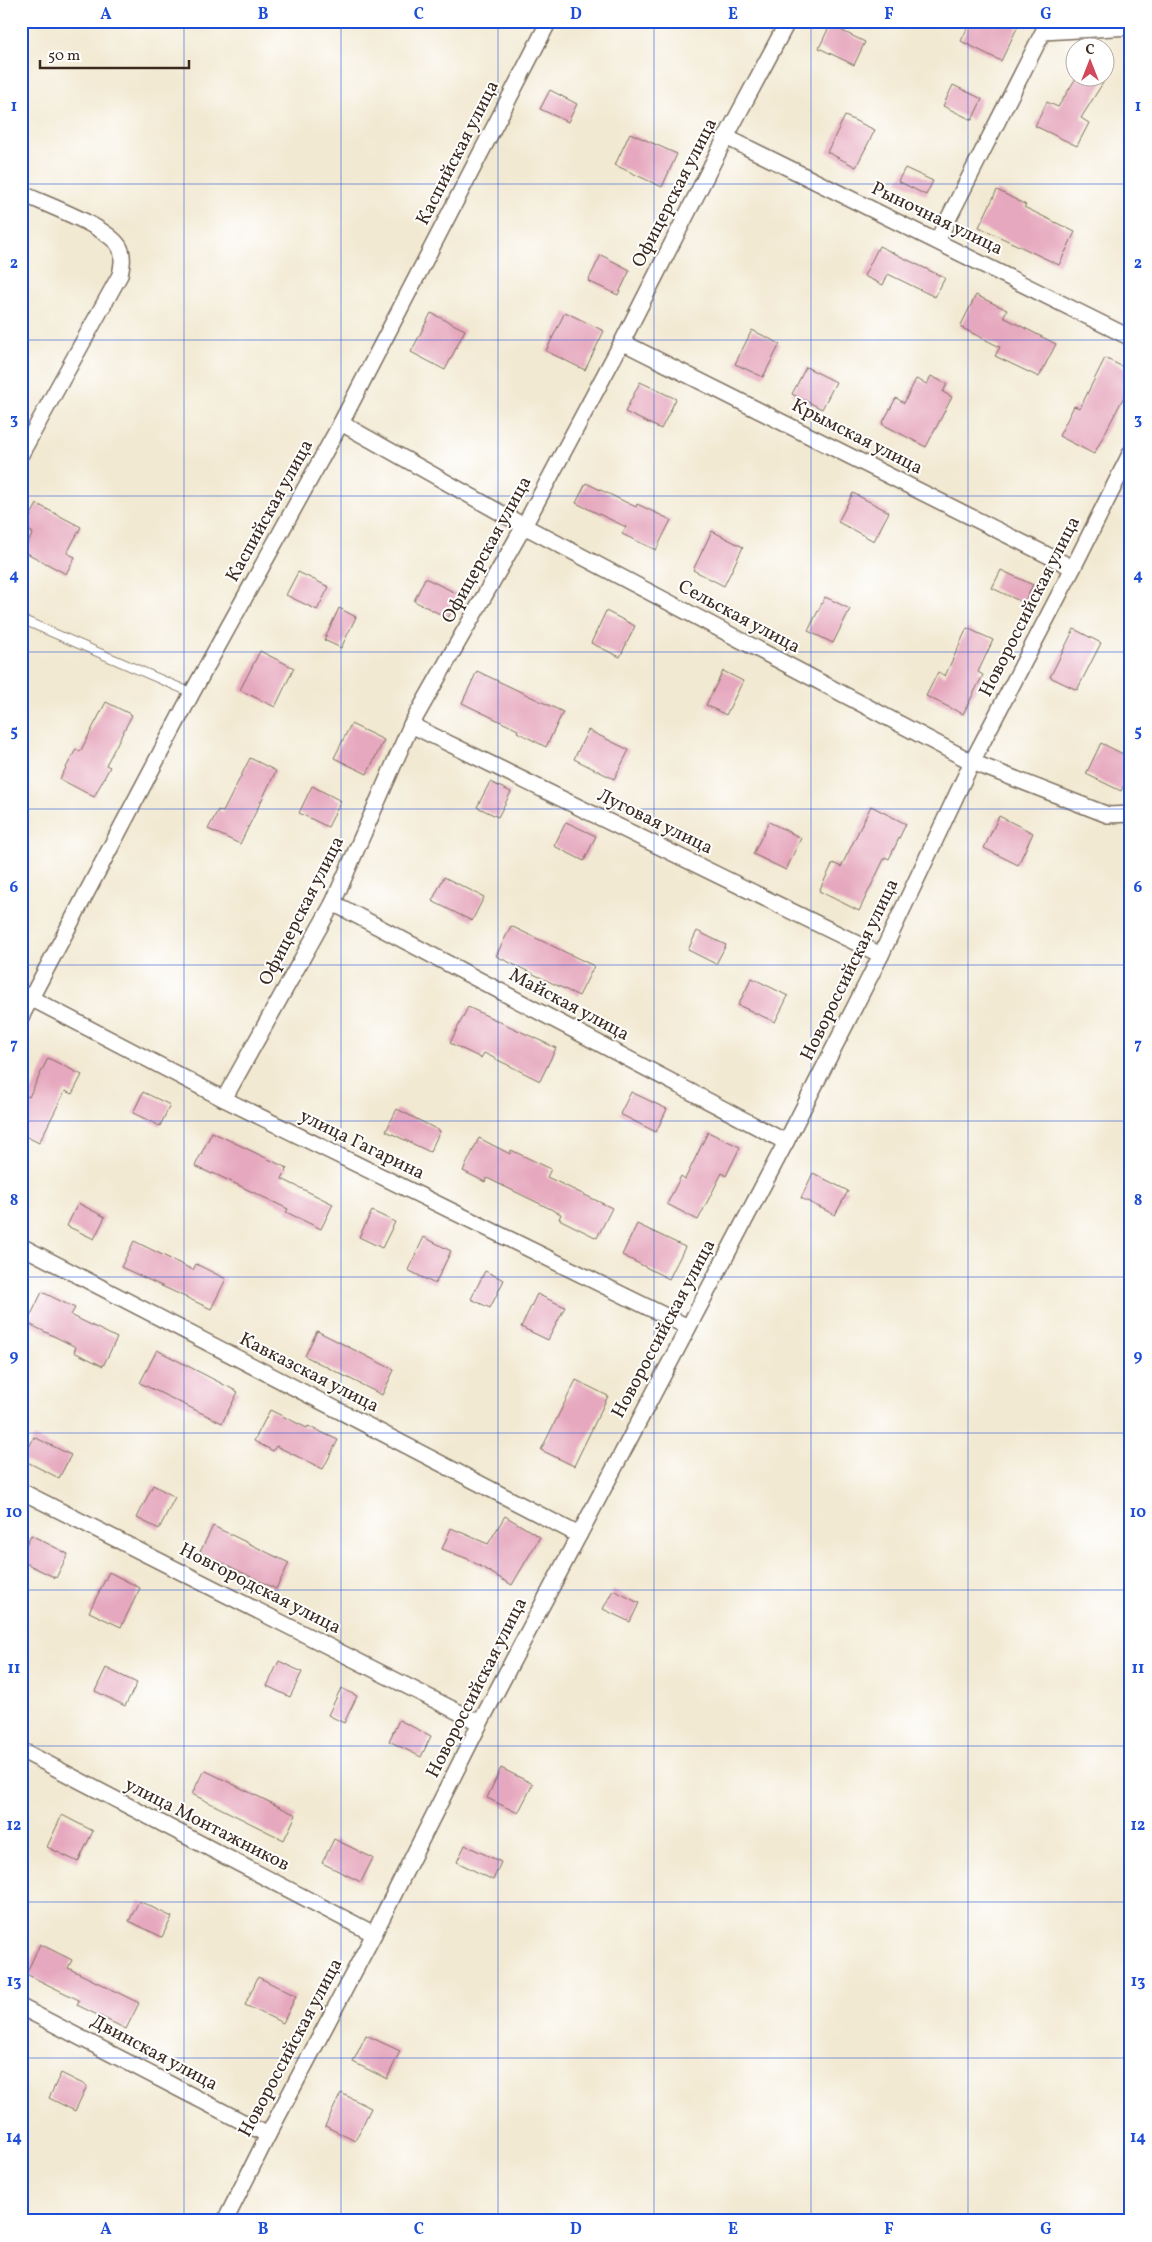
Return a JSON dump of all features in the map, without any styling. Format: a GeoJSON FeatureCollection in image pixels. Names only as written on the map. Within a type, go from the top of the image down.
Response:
{"type":"FeatureCollection","features":[{"type":"Feature","properties":{"kind":"street","name":"Каспийская улица"},"geometry":{"type":"LineString","coordinates":[[21,1017],[26,996],[341,424],[549,21]]}},
{"type":"Feature","properties":{"kind":"street","name":"Офицерская улица"},"geometry":{"type":"LineString","coordinates":[[224,1100],[333,903],[411,725],[524,526],[622,342],[726,136],[788,21]]}},
{"type":"Feature","properties":{"kind":"street"},"geometry":{"type":"LineString","coordinates":[[937,241],[1043,32],[1131,27]]}},
{"type":"Feature","properties":{"kind":"street","name":"Рыночная улица"},"geometry":{"type":"LineString","coordinates":[[726,136],[1131,338]]}},
{"type":"Feature","properties":{"kind":"street"},"geometry":{"type":"LineString","coordinates":[[21,193],[99,229],[117,242],[121,250],[122,263],[120,274],[21,454]]}},
{"type":"Feature","properties":{"kind":"street","name":"Крымская улица"},"geometry":{"type":"LineString","coordinates":[[622,342],[1073,568]]}},
{"type":"Feature","properties":{"kind":"street","name":"Сельская улица"},"geometry":{"type":"LineString","coordinates":[[341,424],[524,526],[972,762],[1108,815],[1131,814]]}},
{"type":"Feature","properties":{"kind":"street","name":"Новороссийская улица"},"geometry":{"type":"LineString","coordinates":[[225,2221],[374,1934],[480,1723],[786,1142],[881,956],[972,762],[1131,452]]}},
{"type":"Feature","properties":{"kind":"street","name":"Луговая улица"},"geometry":{"type":"LineString","coordinates":[[411,725],[881,956]]}},
{"type":"Feature","properties":{"kind":"street","name":"Майская улица"},"geometry":{"type":"LineString","coordinates":[[333,903],[786,1142]]}},
{"type":"Feature","properties":{"kind":"street","name":"улица Гагарина"},"geometry":{"type":"LineString","coordinates":[[26,996],[224,1100],[688,1327]]}},
{"type":"Feature","properties":{"kind":"street","name":"Кавказская улица"},"geometry":{"type":"LineString","coordinates":[[21,1246],[579,1535]]}},
{"type":"Feature","properties":{"kind":"street","name":"Новгородская улица"},"geometry":{"type":"LineString","coordinates":[[21,1491],[480,1723]]}},
{"type":"Feature","properties":{"kind":"street","name":"улица Монтажников"},"geometry":{"type":"LineString","coordinates":[[21,1750],[374,1934]]}},
{"type":"Feature","properties":{"kind":"street","name":"Двинская улица"},"geometry":{"type":"LineString","coordinates":[[21,2007],[268,2135]]}},
{"type":"Feature","properties":{"kind":"lane"},"geometry":{"type":"LineString","coordinates":[[21,619],[192,693]]}},
{"type":"Feature","properties":{"kind":"building"},"geometry":{"type":"Polygon","coordinates":[[[971,21],[1010,21],[1018,26],[1001,61],[961,41],[971,21]]]}},
{"type":"Feature","properties":{"kind":"building"},"geometry":{"type":"Polygon","coordinates":[[[830,25],[865,42],[854,65],[819,48],[830,25]]]}},
{"type":"Feature","properties":{"kind":"building"},"geometry":{"type":"Polygon","coordinates":[[[953,85],[982,99],[972,120],[943,106],[953,85]]]}},
{"type":"Feature","properties":{"kind":"building"},"geometry":{"type":"Polygon","coordinates":[[[1070,88],[1100,88],[1081,118],[1089,123],[1077,146],[1035,126],[1047,102],[1058,107],[1070,88]]]}},
{"type":"Feature","properties":{"kind":"building"},"geometry":{"type":"Polygon","coordinates":[[[550,90],[577,104],[568,122],[540,109],[550,90]]]}},
{"type":"Feature","properties":{"kind":"building"},"geometry":{"type":"Polygon","coordinates":[[[845,116],[875,130],[856,167],[827,152],[845,116]]]}},
{"type":"Feature","properties":{"kind":"building"},"geometry":{"type":"Polygon","coordinates":[[[630,133],[677,154],[662,187],[615,165],[630,133]]]}},
{"type":"Feature","properties":{"kind":"building"},"geometry":{"type":"Polygon","coordinates":[[[905,168],[933,181],[926,195],[898,181],[905,168]]]}},
{"type":"Feature","properties":{"kind":"building"},"geometry":{"type":"Polygon","coordinates":[[[997,190],[1026,205],[1024,207],[1075,232],[1059,265],[979,227],[997,190]]]}},
{"type":"Feature","properties":{"kind":"building"},"geometry":{"type":"Polygon","coordinates":[[[879,246],[945,278],[935,297],[888,274],[883,285],[864,276],[879,246]]]}},
{"type":"Feature","properties":{"kind":"building"},"geometry":{"type":"Polygon","coordinates":[[[601,255],[630,270],[618,295],[588,281],[601,255]]]}},
{"type":"Feature","properties":{"kind":"building"},"geometry":{"type":"Polygon","coordinates":[[[976,295],[1007,310],[1003,317],[1056,344],[1039,377],[995,356],[1000,347],[960,327],[976,295]]]}},
{"type":"Feature","properties":{"kind":"building"},"geometry":{"type":"Polygon","coordinates":[[[565,312],[604,331],[585,370],[546,351],[565,312]]]}},
{"type":"Feature","properties":{"kind":"building"},"geometry":{"type":"Polygon","coordinates":[[[431,313],[465,330],[445,370],[411,352],[431,313]]]}},
{"type":"Feature","properties":{"kind":"building"},"geometry":{"type":"Polygon","coordinates":[[[752,330],[780,344],[763,377],[735,364],[752,330]]]}},
{"type":"Feature","properties":{"kind":"building"},"geometry":{"type":"Polygon","coordinates":[[[1105,358],[1131,371],[1131,383],[1094,454],[1059,436],[1074,406],[1080,408],[1105,358]]]}},
{"type":"Feature","properties":{"kind":"building"},"geometry":{"type":"Polygon","coordinates":[[[806,367],[836,382],[822,409],[792,394],[806,367]]]}},
{"type":"Feature","properties":{"kind":"building"},"geometry":{"type":"Polygon","coordinates":[[[931,376],[947,384],[943,392],[952,397],[926,447],[882,424],[896,398],[904,403],[916,379],[927,384],[931,376]]]}},
{"type":"Feature","properties":{"kind":"building"},"geometry":{"type":"Polygon","coordinates":[[[640,382],[676,399],[661,429],[625,412],[640,382]]]}},
{"type":"Feature","properties":{"kind":"building"},"geometry":{"type":"Polygon","coordinates":[[[586,483],[636,507],[637,504],[671,520],[656,550],[622,534],[626,527],[576,503],[586,483]]]}},
{"type":"Feature","properties":{"kind":"building"},"geometry":{"type":"Polygon","coordinates":[[[853,493],[889,512],[874,541],[838,522],[853,493]]]}},
{"type":"Feature","properties":{"kind":"building"},"geometry":{"type":"Polygon","coordinates":[[[37,504],[81,527],[67,553],[75,557],[66,574],[23,551],[33,533],[24,528],[37,504]]]}},
{"type":"Feature","properties":{"kind":"building"},"geometry":{"type":"Polygon","coordinates":[[[712,531],[743,547],[724,586],[693,570],[712,531]]]}},
{"type":"Feature","properties":{"kind":"building"},"geometry":{"type":"Polygon","coordinates":[[[1001,570],[1033,585],[1024,603],[992,588],[1001,570]]]}},
{"type":"Feature","properties":{"kind":"building"},"geometry":{"type":"Polygon","coordinates":[[[298,572],[329,587],[317,610],[286,595],[298,572]]]}},
{"type":"Feature","properties":{"kind":"building"},"geometry":{"type":"Polygon","coordinates":[[[425,578],[460,595],[448,618],[414,601],[425,578]]]}},
{"type":"Feature","properties":{"kind":"building"},"geometry":{"type":"Polygon","coordinates":[[[825,597],[850,609],[833,643],[808,631],[825,597]]]}},
{"type":"Feature","properties":{"kind":"building"},"geometry":{"type":"Polygon","coordinates":[[[339,608],[356,617],[341,648],[324,640],[339,608]]]}},
{"type":"Feature","properties":{"kind":"building"},"geometry":{"type":"Polygon","coordinates":[[[606,611],[635,626],[620,657],[591,643],[606,611]]]}},
{"type":"Feature","properties":{"kind":"building"},"geometry":{"type":"Polygon","coordinates":[[[967,628],[993,640],[978,672],[983,675],[963,714],[926,696],[938,672],[945,676],[967,628]]]}},
{"type":"Feature","properties":{"kind":"building"},"geometry":{"type":"Polygon","coordinates":[[[1074,629],[1101,643],[1077,690],[1050,677],[1074,629]]]}},
{"type":"Feature","properties":{"kind":"building"},"geometry":{"type":"Polygon","coordinates":[[[260,651],[294,668],[275,707],[240,690],[260,651]]]}},
{"type":"Feature","properties":{"kind":"building"},"geometry":{"type":"Polygon","coordinates":[[[477,671],[563,712],[546,747],[517,732],[518,730],[462,703],[477,671]]]}},
{"type":"Feature","properties":{"kind":"building"},"geometry":{"type":"Polygon","coordinates":[[[723,671],[743,681],[726,715],[706,705],[723,671]]]}},
{"type":"Feature","properties":{"kind":"building"},"geometry":{"type":"Polygon","coordinates":[[[106,702],[132,715],[106,765],[110,767],[94,797],[60,779],[76,749],[80,752],[106,702]]]}},
{"type":"Feature","properties":{"kind":"building"},"geometry":{"type":"Polygon","coordinates":[[[351,724],[384,740],[367,774],[334,758],[351,724]]]}},
{"type":"Feature","properties":{"kind":"building"},"geometry":{"type":"Polygon","coordinates":[[[588,730],[629,750],[614,779],[574,759],[588,730]]]}},
{"type":"Feature","properties":{"kind":"building"},"geometry":{"type":"Polygon","coordinates":[[[1101,743],[1131,758],[1131,772],[1121,791],[1086,774],[1101,743]]]}},
{"type":"Feature","properties":{"kind":"building"},"geometry":{"type":"Polygon","coordinates":[[[250,758],[276,771],[240,844],[208,829],[218,810],[223,812],[250,758]]]}},
{"type":"Feature","properties":{"kind":"building"},"geometry":{"type":"Polygon","coordinates":[[[490,782],[511,792],[498,817],[477,807],[490,782]]]}},
{"type":"Feature","properties":{"kind":"building"},"geometry":{"type":"Polygon","coordinates":[[[312,786],[341,801],[328,827],[299,813],[312,786]]]}},
{"type":"Feature","properties":{"kind":"building"},"geometry":{"type":"Polygon","coordinates":[[[871,806],[906,824],[889,859],[885,857],[859,911],[819,891],[833,863],[841,867],[871,806]]]}},
{"type":"Feature","properties":{"kind":"building"},"geometry":{"type":"Polygon","coordinates":[[[999,816],[1033,833],[1018,865],[984,848],[999,816]]]}},
{"type":"Feature","properties":{"kind":"building"},"geometry":{"type":"Polygon","coordinates":[[[566,822],[596,836],[584,861],[554,846],[566,822]]]}},
{"type":"Feature","properties":{"kind":"building"},"geometry":{"type":"Polygon","coordinates":[[[769,822],[801,838],[786,870],[753,854],[769,822]]]}},
{"type":"Feature","properties":{"kind":"building"},"geometry":{"type":"Polygon","coordinates":[[[444,877],[484,897],[472,921],[432,901],[444,877]]]}},
{"type":"Feature","properties":{"kind":"building"},"geometry":{"type":"Polygon","coordinates":[[[511,926],[594,966],[579,996],[496,956],[511,926]]]}},
{"type":"Feature","properties":{"kind":"building"},"geometry":{"type":"Polygon","coordinates":[[[697,931],[726,945],[716,964],[688,950],[697,931]]]}},
{"type":"Feature","properties":{"kind":"building"},"geometry":{"type":"Polygon","coordinates":[[[752,978],[788,996],[775,1022],[738,1005],[752,978]]]}},
{"type":"Feature","properties":{"kind":"building"},"geometry":{"type":"Polygon","coordinates":[[[468,1007],[556,1048],[540,1081],[484,1053],[481,1058],[450,1043],[468,1007]]]}},
{"type":"Feature","properties":{"kind":"building"},"geometry":{"type":"Polygon","coordinates":[[[48,1058],[82,1075],[72,1094],[65,1091],[39,1143],[21,1134],[21,1094],[29,1097],[48,1058]]]}},
{"type":"Feature","properties":{"kind":"building"},"geometry":{"type":"Polygon","coordinates":[[[143,1092],[170,1105],[160,1126],[133,1113],[143,1092]]]}},
{"type":"Feature","properties":{"kind":"building"},"geometry":{"type":"Polygon","coordinates":[[[631,1092],[667,1109],[656,1132],[620,1114],[631,1092]]]}},
{"type":"Feature","properties":{"kind":"building"},"geometry":{"type":"Polygon","coordinates":[[[397,1109],[440,1131],[430,1152],[386,1131],[397,1109]]]}},
{"type":"Feature","properties":{"kind":"building"},"geometry":{"type":"Polygon","coordinates":[[[212,1132],[287,1168],[282,1179],[333,1204],[321,1229],[286,1212],[288,1209],[195,1166],[212,1132]]]}},
{"type":"Feature","properties":{"kind":"building"},"geometry":{"type":"Polygon","coordinates":[[[708,1132],[740,1147],[726,1176],[722,1173],[698,1220],[667,1204],[681,1176],[685,1179],[708,1132]]]}},
{"type":"Feature","properties":{"kind":"building"},"geometry":{"type":"Polygon","coordinates":[[[479,1138],[510,1154],[511,1150],[551,1169],[547,1177],[612,1208],[597,1238],[559,1219],[561,1214],[487,1178],[485,1182],[463,1171],[479,1138]]]}},
{"type":"Feature","properties":{"kind":"building"},"geometry":{"type":"Polygon","coordinates":[[[813,1173],[848,1191],[835,1215],[801,1198],[813,1173]]]}},
{"type":"Feature","properties":{"kind":"building"},"geometry":{"type":"Polygon","coordinates":[[[78,1203],[105,1217],[94,1239],[67,1226],[78,1203]]]}},
{"type":"Feature","properties":{"kind":"building"},"geometry":{"type":"Polygon","coordinates":[[[372,1211],[395,1222],[382,1248],[359,1237],[372,1211]]]}},
{"type":"Feature","properties":{"kind":"building"},"geometry":{"type":"Polygon","coordinates":[[[637,1224],[685,1247],[669,1279],[622,1255],[637,1224]]]}},
{"type":"Feature","properties":{"kind":"building"},"geometry":{"type":"Polygon","coordinates":[[[424,1237],[451,1251],[435,1284],[408,1270],[424,1237]]]}},
{"type":"Feature","properties":{"kind":"building"},"geometry":{"type":"Polygon","coordinates":[[[134,1241],[193,1270],[196,1264],[226,1279],[211,1309],[121,1267],[134,1241]]]}},
{"type":"Feature","properties":{"kind":"building"},"geometry":{"type":"Polygon","coordinates":[[[485,1271],[504,1280],[490,1308],[471,1299],[485,1271]]]}},
{"type":"Feature","properties":{"kind":"building"},"geometry":{"type":"Polygon","coordinates":[[[42,1292],[75,1308],[71,1315],[117,1338],[103,1366],[74,1352],[76,1347],[27,1323],[42,1292]]]}},
{"type":"Feature","properties":{"kind":"building"},"geometry":{"type":"Polygon","coordinates":[[[537,1294],[565,1307],[548,1340],[521,1327],[537,1294]]]}},
{"type":"Feature","properties":{"kind":"building"},"geometry":{"type":"Polygon","coordinates":[[[317,1331],[394,1370],[382,1395],[305,1356],[317,1331]]]}},
{"type":"Feature","properties":{"kind":"building"},"geometry":{"type":"Polygon","coordinates":[[[157,1350],[238,1392],[222,1423],[140,1383],[157,1350]]]}},
{"type":"Feature","properties":{"kind":"building"},"geometry":{"type":"Polygon","coordinates":[[[576,1380],[608,1396],[574,1466],[541,1450],[576,1380]]]}},
{"type":"Feature","properties":{"kind":"building"},"geometry":{"type":"Polygon","coordinates":[[[270,1410],[307,1428],[308,1426],[338,1440],[323,1469],[276,1446],[273,1451],[254,1441],[270,1410]]]}},
{"type":"Feature","properties":{"kind":"building"},"geometry":{"type":"Polygon","coordinates":[[[34,1437],[71,1455],[59,1478],[23,1460],[34,1437]]]}},
{"type":"Feature","properties":{"kind":"building"},"geometry":{"type":"Polygon","coordinates":[[[153,1485],[175,1497],[159,1529],[137,1518],[153,1485]]]}},
{"type":"Feature","properties":{"kind":"building"},"geometry":{"type":"Polygon","coordinates":[[[505,1516],[540,1537],[512,1585],[468,1559],[442,1549],[451,1528],[488,1544],[505,1516]]]}},
{"type":"Feature","properties":{"kind":"building"},"geometry":{"type":"Polygon","coordinates":[[[213,1526],[289,1563],[276,1589],[200,1552],[213,1526]]]}},
{"type":"Feature","properties":{"kind":"building"},"geometry":{"type":"Polygon","coordinates":[[[31,1535],[68,1554],[56,1578],[21,1561],[21,1554],[31,1535]]]}},
{"type":"Feature","properties":{"kind":"building"},"geometry":{"type":"Polygon","coordinates":[[[109,1572],[140,1588],[121,1627],[89,1612],[109,1572]]]}},
{"type":"Feature","properties":{"kind":"building"},"geometry":{"type":"Polygon","coordinates":[[[613,1590],[639,1603],[630,1622],[603,1609],[613,1590]]]}},
{"type":"Feature","properties":{"kind":"building"},"geometry":{"type":"Polygon","coordinates":[[[279,1661],[302,1672],[290,1697],[267,1686],[279,1661]]]}},
{"type":"Feature","properties":{"kind":"building"},"geometry":{"type":"Polygon","coordinates":[[[106,1668],[137,1683],[125,1706],[95,1691],[106,1668]]]}},
{"type":"Feature","properties":{"kind":"building"},"geometry":{"type":"Polygon","coordinates":[[[341,1688],[357,1696],[344,1723],[328,1715],[341,1688]]]}},
{"type":"Feature","properties":{"kind":"building"},"geometry":{"type":"Polygon","coordinates":[[[399,1720],[431,1736],[421,1757],[389,1741],[399,1720]]]}},
{"type":"Feature","properties":{"kind":"building"},"geometry":{"type":"Polygon","coordinates":[[[501,1768],[533,1784],[518,1813],[487,1798],[501,1768]]]}},
{"type":"Feature","properties":{"kind":"building"},"geometry":{"type":"Polygon","coordinates":[[[204,1770],[296,1815],[284,1840],[192,1794],[204,1770]]]}},
{"type":"Feature","properties":{"kind":"building"},"geometry":{"type":"Polygon","coordinates":[[[62,1815],[93,1831],[78,1862],[47,1847],[62,1815]]]}},
{"type":"Feature","properties":{"kind":"building"},"geometry":{"type":"Polygon","coordinates":[[[334,1839],[373,1858],[361,1882],[322,1863],[334,1839]]]}},
{"type":"Feature","properties":{"kind":"building"},"geometry":{"type":"Polygon","coordinates":[[[465,1845],[501,1862],[493,1880],[457,1862],[465,1845]]]}},
{"type":"Feature","properties":{"kind":"building"},"geometry":{"type":"Polygon","coordinates":[[[139,1901],[172,1917],[162,1937],[129,1921],[139,1901]]]}},
{"type":"Feature","properties":{"kind":"building"},"geometry":{"type":"Polygon","coordinates":[[[40,1944],[72,1960],[68,1968],[139,2003],[126,2029],[77,2005],[79,2000],[26,1974],[40,1944]]]}},
{"type":"Feature","properties":{"kind":"building"},"geometry":{"type":"Polygon","coordinates":[[[258,1977],[296,1996],[283,2023],[245,2005],[258,1977]]]}},
{"type":"Feature","properties":{"kind":"building"},"geometry":{"type":"Polygon","coordinates":[[[366,2035],[400,2051],[387,2079],[353,2062],[366,2035]]]}},
{"type":"Feature","properties":{"kind":"building"},"geometry":{"type":"Polygon","coordinates":[[[61,2073],[87,2086],[75,2111],[49,2098],[61,2073]]]}},
{"type":"Feature","properties":{"kind":"building"},"geometry":{"type":"Polygon","coordinates":[[[341,2093],[371,2108],[355,2141],[325,2126],[341,2093]]]}}]}
